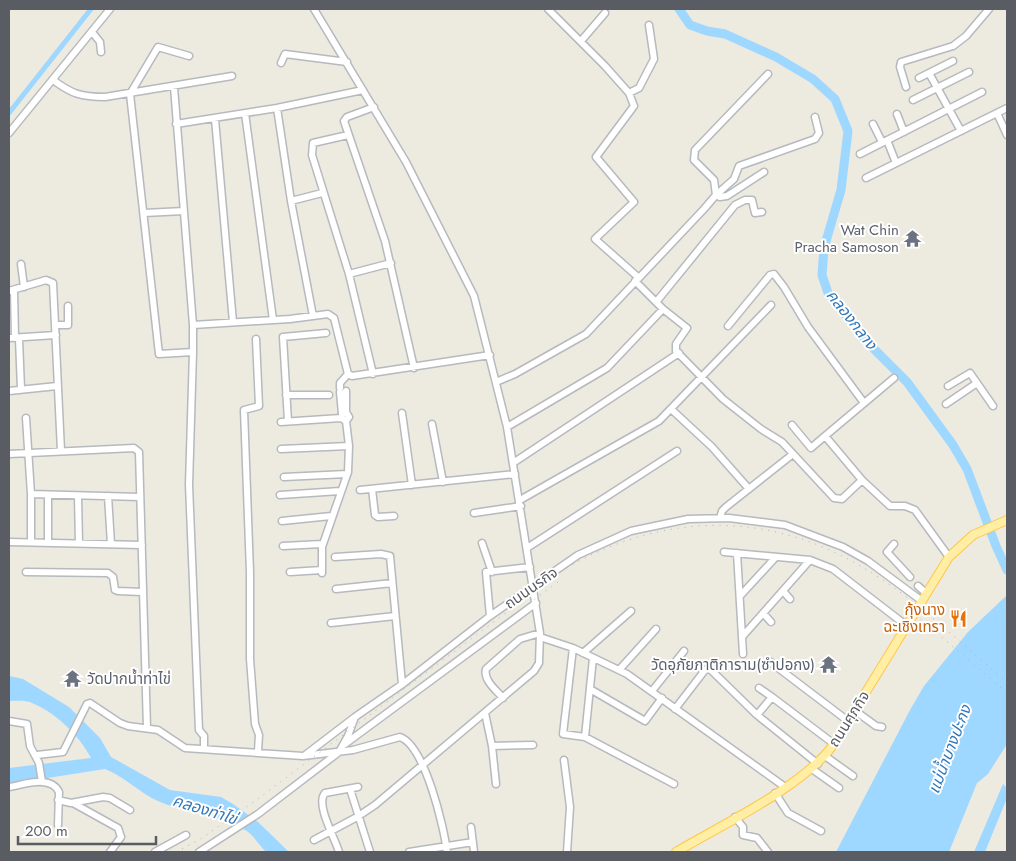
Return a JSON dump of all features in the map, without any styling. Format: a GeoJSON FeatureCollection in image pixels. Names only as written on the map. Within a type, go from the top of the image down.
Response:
{"type":"FeatureCollection","features":[{"type":"Feature","properties":{"kind":"main road","name":"ถนนศุภกิจ"},"geometry":{"type":"LineString","coordinates":[[676,852],[815,767],[834,744],[949,556],[973,535],[1007,520]]}},
{"type":"Feature","properties":{"kind":"street"},"geometry":{"type":"LineString","coordinates":[[9,134],[110,9]]}},
{"type":"Feature","properties":{"kind":"street"},"geometry":{"type":"LineString","coordinates":[[314,9],[406,162],[474,296],[507,427],[521,503],[540,635],[538,667],[422,766],[357,817],[314,840]]}},
{"type":"Feature","properties":{"kind":"street"},"geometry":{"type":"LineString","coordinates":[[548,9],[629,92],[634,106],[596,157],[634,202],[595,239],[637,280],[663,309],[686,328],[676,344],[676,349],[723,399],[761,429],[777,438],[838,500],[842,499],[862,480]]}},
{"type":"Feature","properties":{"kind":"street"},"geometry":{"type":"LineString","coordinates":[[906,87],[900,67],[901,62],[953,46],[966,36],[989,9]]}},
{"type":"Feature","properties":{"kind":"street"},"geometry":{"type":"LineString","coordinates":[[581,41],[605,13]]}},
{"type":"Feature","properties":{"kind":"street"},"geometry":{"type":"LineString","coordinates":[[629,92],[639,88],[654,59],[649,25]]}},
{"type":"Feature","properties":{"kind":"street"},"geometry":{"type":"LineString","coordinates":[[92,32],[100,42],[101,52]]}},
{"type":"Feature","properties":{"kind":"street"},"geometry":{"type":"LineString","coordinates":[[189,56],[158,47],[130,94],[158,352],[162,354],[193,352]]}},
{"type":"Feature","properties":{"kind":"street"},"geometry":{"type":"LineString","coordinates":[[280,63],[285,54],[347,62]]}},
{"type":"Feature","properties":{"kind":"street"},"geometry":{"type":"LineString","coordinates":[[918,78],[953,61]]}},
{"type":"Feature","properties":{"kind":"street"},"geometry":{"type":"LineString","coordinates":[[913,100],[969,72]]}},
{"type":"Feature","properties":{"kind":"street"},"geometry":{"type":"LineString","coordinates":[[929,73],[961,131]]}},
{"type":"Feature","properties":{"kind":"street"},"geometry":{"type":"LineString","coordinates":[[716,195],[714,180],[694,160],[693,154],[720,122],[768,74]]}},
{"type":"Feature","properties":{"kind":"street"},"geometry":{"type":"LineString","coordinates":[[53,80],[70,93],[84,96],[130,94],[232,76]]}},
{"type":"Feature","properties":{"kind":"street"},"geometry":{"type":"LineString","coordinates":[[174,87],[193,325],[189,464],[190,514],[199,730],[204,736],[204,749]]}},
{"type":"Feature","properties":{"kind":"street"},"geometry":{"type":"LineString","coordinates":[[176,124],[277,108],[363,90]]}},
{"type":"Feature","properties":{"kind":"street"},"geometry":{"type":"LineString","coordinates":[[860,154],[982,92]]}},
{"type":"Feature","properties":{"kind":"street"},"geometry":{"type":"LineString","coordinates":[[374,107],[345,119],[348,135],[391,264],[414,368]]}},
{"type":"Feature","properties":{"kind":"street"},"geometry":{"type":"LineString","coordinates":[[277,108],[291,201],[313,316]]}},
{"type":"Feature","properties":{"kind":"street"},"geometry":{"type":"LineString","coordinates":[[866,178],[1007,108]]}},
{"type":"Feature","properties":{"kind":"street"},"geometry":{"type":"LineString","coordinates":[[245,113],[273,320]]}},
{"type":"Feature","properties":{"kind":"street"},"geometry":{"type":"LineString","coordinates":[[997,113],[1007,135]]}},
{"type":"Feature","properties":{"kind":"street"},"geometry":{"type":"LineString","coordinates":[[897,114],[904,132]]}},
{"type":"Feature","properties":{"kind":"street"},"geometry":{"type":"LineString","coordinates":[[496,382],[580,339],[674,243],[716,195],[734,179],[739,166],[815,139],[819,134],[815,117]]}},
{"type":"Feature","properties":{"kind":"street"},"geometry":{"type":"LineString","coordinates":[[215,119],[234,322]]}},
{"type":"Feature","properties":{"kind":"street"},"geometry":{"type":"LineString","coordinates":[[873,124],[896,163]]}},
{"type":"Feature","properties":{"kind":"street"},"geometry":{"type":"LineString","coordinates":[[348,135],[313,144],[312,154],[322,193],[349,274],[373,374]]}},
{"type":"Feature","properties":{"kind":"street"},"geometry":{"type":"LineString","coordinates":[[716,195],[720,197],[727,196],[764,172]]}},
{"type":"Feature","properties":{"kind":"street"},"geometry":{"type":"LineString","coordinates":[[291,201],[322,193]]}},
{"type":"Feature","properties":{"kind":"street"},"geometry":{"type":"LineString","coordinates":[[657,301],[735,205],[745,200],[752,200],[755,213],[762,212]]}},
{"type":"Feature","properties":{"kind":"street"},"geometry":{"type":"LineString","coordinates":[[144,212],[184,211]]}},
{"type":"Feature","properties":{"kind":"street"},"geometry":{"type":"LineString","coordinates":[[21,264],[24,287]]}},
{"type":"Feature","properties":{"kind":"street"},"geometry":{"type":"LineString","coordinates":[[349,274],[391,264]]}},
{"type":"Feature","properties":{"kind":"street"},"geometry":{"type":"LineString","coordinates":[[728,326],[770,275],[774,274],[808,327],[864,403]]}},
{"type":"Feature","properties":{"kind":"street"},"geometry":{"type":"LineString","coordinates":[[21,389],[14,338],[11,291],[46,280],[54,284],[61,451]]}},
{"type":"Feature","properties":{"kind":"street"},"geometry":{"type":"LineString","coordinates":[[474,514],[521,503],[659,421],[771,305]]}},
{"type":"Feature","properties":{"kind":"street"},"geometry":{"type":"LineString","coordinates":[[55,325],[68,325],[68,306]]}},
{"type":"Feature","properties":{"kind":"street"},"geometry":{"type":"LineString","coordinates":[[507,427],[607,368],[663,309]]}},
{"type":"Feature","properties":{"kind":"street"},"geometry":{"type":"LineString","coordinates":[[193,325],[273,320],[328,314],[334,318],[346,376],[343,389],[344,417],[349,446],[347,474],[322,544],[322,571],[290,572]]}},
{"type":"Feature","properties":{"kind":"street"},"geometry":{"type":"LineString","coordinates":[[288,421],[284,335],[326,333]]}},
{"type":"Feature","properties":{"kind":"street"},"geometry":{"type":"LineString","coordinates":[[14,338],[56,336]]}},
{"type":"Feature","properties":{"kind":"street"},"geometry":{"type":"LineString","coordinates":[[256,339],[259,406],[244,410],[250,562],[250,658],[255,724],[259,734],[258,751]]}},
{"type":"Feature","properties":{"kind":"street"},"geometry":{"type":"LineString","coordinates":[[513,463],[679,353]]}},
{"type":"Feature","properties":{"kind":"street"},"geometry":{"type":"LineString","coordinates":[[346,376],[373,374],[490,355]]}},
{"type":"Feature","properties":{"kind":"street"},"geometry":{"type":"LineString","coordinates":[[948,386],[969,373],[993,406]]}},
{"type":"Feature","properties":{"kind":"street"},"geometry":{"type":"LineString","coordinates":[[792,425],[813,451],[825,436],[894,378]]}},
{"type":"Feature","properties":{"kind":"street"},"geometry":{"type":"LineString","coordinates":[[946,404],[977,383]]}},
{"type":"Feature","properties":{"kind":"street"},"geometry":{"type":"LineString","coordinates":[[9,391],[57,386]]}},
{"type":"Feature","properties":{"kind":"street"},"geometry":{"type":"LineString","coordinates":[[286,395],[329,395]]}},
{"type":"Feature","properties":{"kind":"street"},"geometry":{"type":"LineString","coordinates":[[671,409],[712,447],[749,489]]}},
{"type":"Feature","properties":{"kind":"street"},"geometry":{"type":"LineString","coordinates":[[402,412],[412,485]]}},
{"type":"Feature","properties":{"kind":"street"},"geometry":{"type":"LineString","coordinates":[[280,422],[344,417]]}},
{"type":"Feature","properties":{"kind":"street"},"geometry":{"type":"LineString","coordinates":[[26,418],[31,494],[31,542]]}},
{"type":"Feature","properties":{"kind":"street"},"geometry":{"type":"LineString","coordinates":[[432,424],[443,482]]}},
{"type":"Feature","properties":{"kind":"street"},"geometry":{"type":"LineString","coordinates":[[825,436],[862,480],[890,506],[905,506],[915,510],[949,556]]}},
{"type":"Feature","properties":{"kind":"street"},"geometry":{"type":"LineString","coordinates":[[281,449],[349,446]]}},
{"type":"Feature","properties":{"kind":"street"},"geometry":{"type":"LineString","coordinates":[[9,454],[126,448],[137,450],[142,546],[147,728]]}},
{"type":"Feature","properties":{"kind":"street"},"geometry":{"type":"LineString","coordinates":[[527,548],[677,451]]}},
{"type":"Feature","properties":{"kind":"street"},"geometry":{"type":"LineString","coordinates":[[720,518],[722,511],[793,454]]}},
{"type":"Feature","properties":{"kind":"street"},"geometry":{"type":"LineString","coordinates":[[284,477],[347,474]]}},
{"type":"Feature","properties":{"kind":"street"},"geometry":{"type":"LineString","coordinates":[[360,490],[515,474]]}},
{"type":"Feature","properties":{"kind":"street"},"geometry":{"type":"LineString","coordinates":[[372,489],[375,515],[378,518],[394,516]]}},
{"type":"Feature","properties":{"kind":"street"},"geometry":{"type":"LineString","coordinates":[[280,495],[340,491]]}},
{"type":"Feature","properties":{"kind":"street"},"geometry":{"type":"LineString","coordinates":[[31,494],[78,497],[140,497]]}},
{"type":"Feature","properties":{"kind":"street"},"geometry":{"type":"LineString","coordinates":[[48,496],[48,543]]}},
{"type":"Feature","properties":{"kind":"street"},"geometry":{"type":"LineString","coordinates":[[108,496],[111,544]]}},
{"type":"Feature","properties":{"kind":"street"},"geometry":{"type":"LineString","coordinates":[[78,497],[78,543]]}},
{"type":"Feature","properties":{"kind":"street"},"geometry":{"type":"LineString","coordinates":[[282,521],[332,516]]}},
{"type":"Feature","properties":{"kind":"street","name":"ถนนนรกิจ"},"geometry":{"type":"LineString","coordinates":[[304,756],[490,616],[583,552],[631,531],[688,519],[720,518],[785,525],[812,534],[868,561],[922,601]]}},
{"type":"Feature","properties":{"kind":"street"},"geometry":{"type":"LineString","coordinates":[[9,542],[142,546]]}},
{"type":"Feature","properties":{"kind":"street"},"geometry":{"type":"LineString","coordinates":[[482,543],[492,572]]}},
{"type":"Feature","properties":{"kind":"street"},"geometry":{"type":"LineString","coordinates":[[283,546],[322,544]]}},
{"type":"Feature","properties":{"kind":"street"},"geometry":{"type":"LineString","coordinates":[[894,544],[887,549],[887,552],[910,577]]}},
{"type":"Feature","properties":{"kind":"street"},"geometry":{"type":"LineString","coordinates":[[724,552],[810,560],[833,569],[907,626]]}},
{"type":"Feature","properties":{"kind":"street"},"geometry":{"type":"LineString","coordinates":[[737,553],[743,654]]}},
{"type":"Feature","properties":{"kind":"street"},"geometry":{"type":"LineString","coordinates":[[335,558],[388,555],[402,684]]}},
{"type":"Feature","properties":{"kind":"street"},"geometry":{"type":"LineString","coordinates":[[740,596],[775,558]]}},
{"type":"Feature","properties":{"kind":"street"},"geometry":{"type":"LineString","coordinates":[[742,637],[810,560]]}},
{"type":"Feature","properties":{"kind":"street"},"geometry":{"type":"LineString","coordinates":[[490,616],[484,575],[486,572],[530,567]]}},
{"type":"Feature","properties":{"kind":"street"},"geometry":{"type":"LineString","coordinates":[[26,572],[108,573],[113,577],[115,590],[118,592],[142,592]]}},
{"type":"Feature","properties":{"kind":"street"},"geometry":{"type":"LineString","coordinates":[[336,589],[392,583]]}},
{"type":"Feature","properties":{"kind":"street"},"geometry":{"type":"LineString","coordinates":[[918,586],[926,593]]}},
{"type":"Feature","properties":{"kind":"street"},"geometry":{"type":"LineString","coordinates":[[783,591],[790,599]]}},
{"type":"Feature","properties":{"kind":"street"},"geometry":{"type":"LineString","coordinates":[[344,745],[536,603]]}},
{"type":"Feature","properties":{"kind":"street"},"geometry":{"type":"LineString","coordinates":[[583,653],[631,610]]}},
{"type":"Feature","properties":{"kind":"street"},"geometry":{"type":"LineString","coordinates":[[762,613],[771,622]]}},
{"type":"Feature","properties":{"kind":"street"},"geometry":{"type":"LineString","coordinates":[[331,623],[396,616]]}},
{"type":"Feature","properties":{"kind":"street"},"geometry":{"type":"LineString","coordinates":[[620,670],[656,629]]}},
{"type":"Feature","properties":{"kind":"street"},"geometry":{"type":"LineString","coordinates":[[503,698],[485,675],[486,669],[520,639],[540,635],[620,670],[785,787]]}},
{"type":"Feature","properties":{"kind":"street"},"geometry":{"type":"LineString","coordinates":[[573,648],[563,734],[585,737],[674,784]]}},
{"type":"Feature","properties":{"kind":"street"},"geometry":{"type":"LineString","coordinates":[[652,691],[684,651]]}},
{"type":"Feature","properties":{"kind":"street"},"geometry":{"type":"LineString","coordinates":[[585,737],[593,658]]}},
{"type":"Feature","properties":{"kind":"street"},"geometry":{"type":"LineString","coordinates":[[769,661],[848,721]]}},
{"type":"Feature","properties":{"kind":"street"},"geometry":{"type":"LineString","coordinates":[[675,709],[708,669],[839,788]]}},
{"type":"Feature","properties":{"kind":"street"},"geometry":{"type":"LineString","coordinates":[[759,688],[834,744]]}},
{"type":"Feature","properties":{"kind":"street"},"geometry":{"type":"LineString","coordinates":[[590,689],[645,721],[662,698]]}},
{"type":"Feature","properties":{"kind":"street"},"geometry":{"type":"LineString","coordinates":[[757,714],[772,697]]}},
{"type":"Feature","properties":{"kind":"street"},"geometry":{"type":"LineString","coordinates":[[36,755],[64,752],[71,734],[87,704],[90,703],[120,723],[167,734],[185,748],[258,751],[304,756],[339,752],[400,737],[413,746],[422,766],[442,818],[447,849]]}},
{"type":"Feature","properties":{"kind":"street"},"geometry":{"type":"LineString","coordinates":[[854,710],[876,726],[882,727]]}},
{"type":"Feature","properties":{"kind":"street"},"geometry":{"type":"LineString","coordinates":[[485,713],[492,746],[496,784]]}},
{"type":"Feature","properties":{"kind":"street"},"geometry":{"type":"LineString","coordinates":[[199,852],[258,814],[339,752],[344,745],[355,717]]}},
{"type":"Feature","properties":{"kind":"street"},"geometry":{"type":"LineString","coordinates":[[9,721],[27,724],[30,746],[39,763],[42,782]]}},
{"type":"Feature","properties":{"kind":"street"},"geometry":{"type":"LineString","coordinates":[[492,746],[533,746]]}},
{"type":"Feature","properties":{"kind":"street"},"geometry":{"type":"LineString","coordinates":[[825,756],[853,776]]}},
{"type":"Feature","properties":{"kind":"street"},"geometry":{"type":"LineString","coordinates":[[564,760],[570,807],[567,852]]}},
{"type":"Feature","properties":{"kind":"street"},"geometry":{"type":"LineString","coordinates":[[9,787],[42,782],[52,784],[58,789],[58,825]]}},
{"type":"Feature","properties":{"kind":"street"},"geometry":{"type":"LineString","coordinates":[[339,852],[321,808],[322,796],[325,793],[358,787]]}},
{"type":"Feature","properties":{"kind":"street"},"geometry":{"type":"LineString","coordinates":[[350,789],[357,817],[370,852]]}},
{"type":"Feature","properties":{"kind":"street"},"geometry":{"type":"LineString","coordinates":[[775,793],[788,813],[821,831]]}},
{"type":"Feature","properties":{"kind":"street"},"geometry":{"type":"LineString","coordinates":[[73,803],[103,797],[130,810]]}},
{"type":"Feature","properties":{"kind":"street"},"geometry":{"type":"LineString","coordinates":[[58,800],[73,803],[118,828],[121,837],[110,852]]}},
{"type":"Feature","properties":{"kind":"street"},"geometry":{"type":"LineString","coordinates":[[734,818],[743,827],[743,835],[757,838],[768,852]]}},
{"type":"Feature","properties":{"kind":"street"},"geometry":{"type":"LineString","coordinates":[[471,827],[474,852]]}},
{"type":"Feature","properties":{"kind":"street"},"geometry":{"type":"LineString","coordinates":[[155,852],[186,835]]}},
{"type":"Feature","properties":{"kind":"street"},"geometry":{"type":"LineString","coordinates":[[409,852],[447,849],[473,842]]}},
{"type":"Feature","properties":{"kind":"water","name":"แม่น้ำบางปะกง"},"geometry":{"type":"Polygon","coordinates":[[[1007,595],[1007,744],[988,774],[977,783],[949,852],[836,852],[924,686],[968,632],[1007,595]]]}},
{"type":"Feature","properties":{"kind":"water","name":"คลองท่าไข่"},"geometry":{"type":"Polygon","coordinates":[[[9,676],[23,679],[69,707],[100,738],[111,757],[170,790],[221,797],[258,822],[289,852],[266,852],[251,834],[234,824],[162,803],[105,769],[9,784],[9,768],[91,758],[73,733],[50,713],[30,702],[9,701],[9,676]]]}},
{"type":"Feature","properties":{"kind":"water"},"geometry":{"type":"Polygon","coordinates":[[[1003,784],[1007,788],[1007,798],[985,852],[974,852],[1003,784]]]}},
{"type":"Feature","properties":{"kind":"waterway"},"geometry":{"type":"LineString","coordinates":[[9,113],[91,9]]}},
{"type":"Feature","properties":{"kind":"waterway","name":"คลองกลาง"},"geometry":{"type":"LineString","coordinates":[[679,9],[690,25],[707,31],[725,34],[776,57],[813,79],[835,99],[848,131],[841,190],[824,248],[822,275],[828,293],[869,344],[907,382],[953,445],[967,469],[1007,570]]}},
{"type":"Feature","properties":{"kind":"railway"},"geometry":{"type":"LineString","coordinates":[[176,852],[199,840],[255,801],[563,570],[600,551],[637,537],[675,529],[712,525],[750,527],[788,535],[825,548],[882,579],[937,621],[1007,682]]}},
{"type":"Feature","properties":{"kind":"railway"},"geometry":{"type":"LineString","coordinates":[[512,616],[562,579]]}},
{"type":"Feature","properties":{"kind":"railway"},"geometry":{"type":"LineString","coordinates":[[910,610],[1007,693]]}},
{"type":"Feature","properties":{"kind":"place","name":"Wat Chin Pracha Samoson"},"geometry":{"type":"Point","coordinates":[913,239]}},
{"type":"Feature","properties":{"kind":"place","name":"กุ้งนาง ฉะเชิงเทรา"},"geometry":{"type":"Point","coordinates":[959,619]}},
{"type":"Feature","properties":{"kind":"place","name":"วัดอุภัยภาติการาม(ซำปอกง)"},"geometry":{"type":"Point","coordinates":[829,665]}},
{"type":"Feature","properties":{"kind":"place","name":"วัดปากน้ำท่าไข่"},"geometry":{"type":"Point","coordinates":[73,679]}}]}
